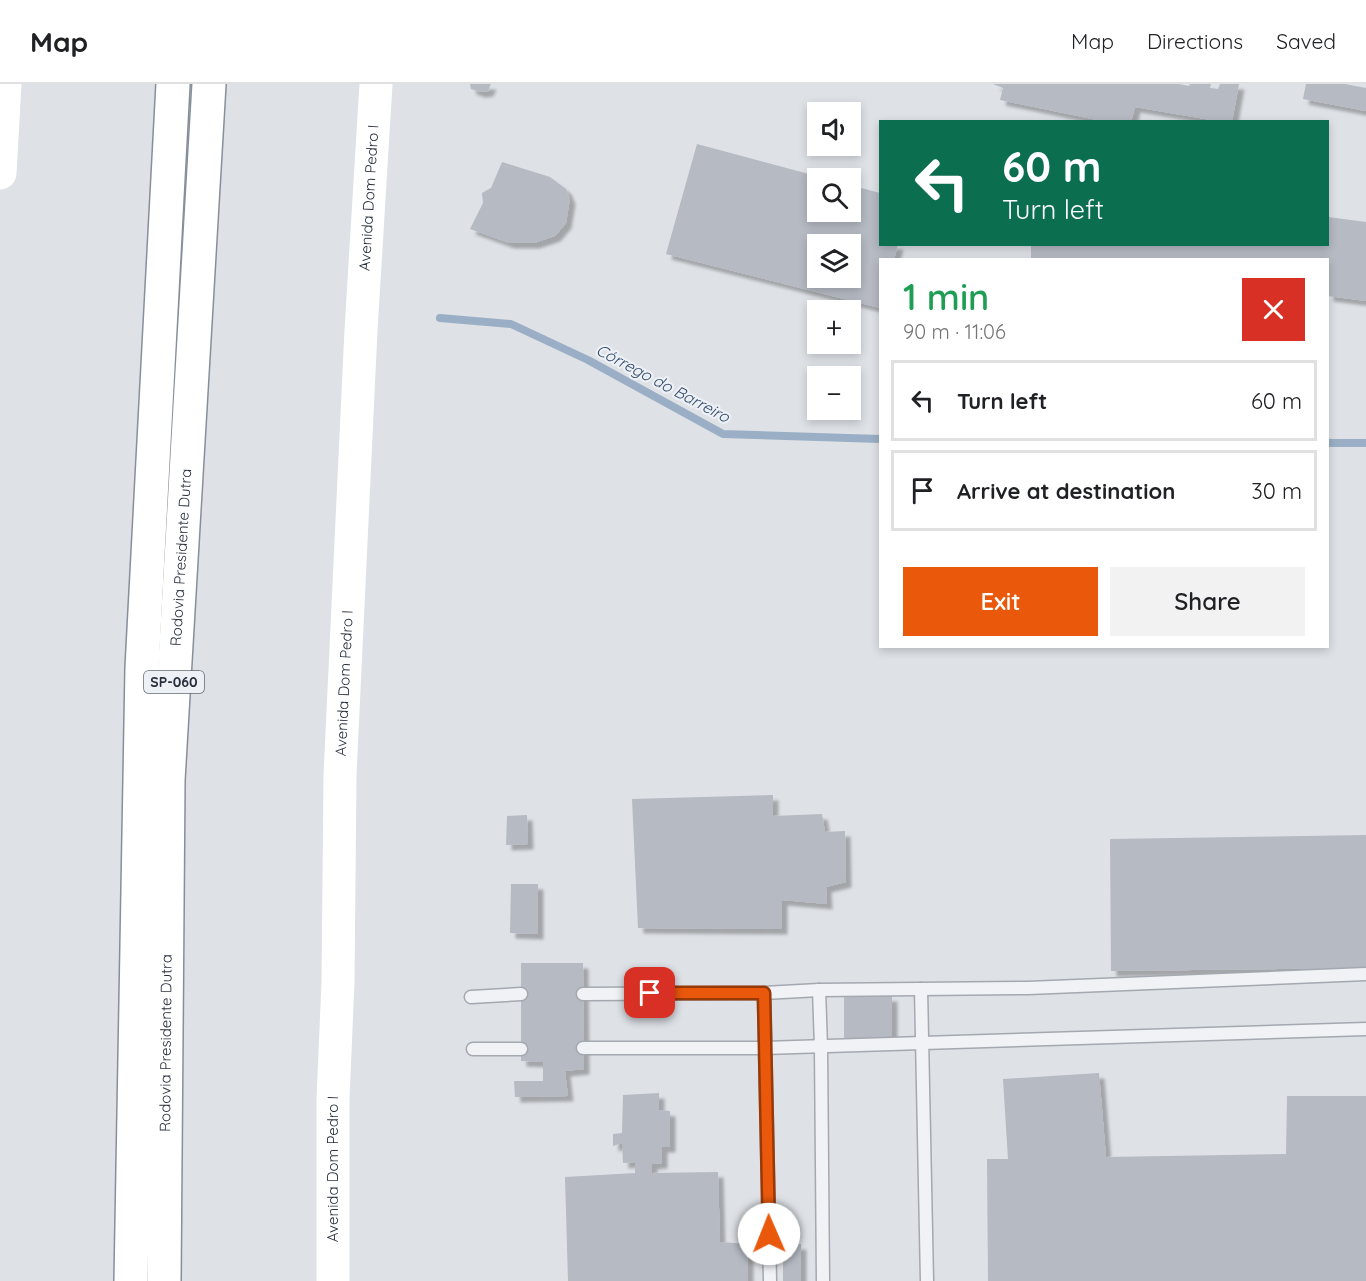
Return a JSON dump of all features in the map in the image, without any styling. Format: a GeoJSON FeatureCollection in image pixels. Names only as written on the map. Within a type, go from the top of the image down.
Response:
{"type":"FeatureCollection","features":[{"type":"Feature","properties":{"kind":"main road"},"geometry":{"type":"LineString","coordinates":[[0,173],[5,84]]}},
{"type":"Feature","properties":{"kind":"main road","name":"Rodovia Presidente Dutra"},"geometry":{"type":"LineString","coordinates":[[131,1281],[142,668],[173,84]]}},
{"type":"Feature","properties":{"kind":"main road","name":"Rodovia Presidente Dutra"},"geometry":{"type":"LineString","coordinates":[[164,1281],[168,780],[209,84]]}},
{"type":"Feature","properties":{"kind":"main road","name":"Avenida Dom Pedro I"},"geometry":{"type":"LineString","coordinates":[[333,1281],[333,1099],[338,982],[340,775],[360,342],[376,84]]}},
{"type":"Feature","properties":{"kind":"lane"},"geometry":{"type":"LineString","coordinates":[[583,994],[1028,988],[1366,974]]}},
{"type":"Feature","properties":{"kind":"lane"},"geometry":{"type":"LineString","coordinates":[[921,989],[927,1281]]}},
{"type":"Feature","properties":{"kind":"lane"},"geometry":{"type":"LineString","coordinates":[[819,990],[823,1281]]}},
{"type":"Feature","properties":{"kind":"lane"},"geometry":{"type":"LineString","coordinates":[[764,993],[770,1281]]}},
{"type":"Feature","properties":{"kind":"lane"},"geometry":{"type":"LineString","coordinates":[[471,997],[521,994]]}},
{"type":"Feature","properties":{"kind":"lane"},"geometry":{"type":"LineString","coordinates":[[583,1048],[821,1047],[1366,1029]]}},
{"type":"Feature","properties":{"kind":"lane"},"geometry":{"type":"LineString","coordinates":[[473,1049],[521,1048]]}},
{"type":"Feature","properties":{"kind":"building"},"geometry":{"type":"Polygon","coordinates":[[[470,84],[491,84],[488,91],[480,92],[471,89],[470,84]]]}},
{"type":"Feature","properties":{"kind":"building"},"geometry":{"type":"Polygon","coordinates":[[[993,84],[1179,84],[1189,86],[1190,84],[1211,84],[1210,88],[1218,89],[1220,84],[1239,84],[1232,120],[1211,120],[1135,107],[1132,120],[1097,120],[1000,100],[1003,88],[993,84]]]}},
{"type":"Feature","properties":{"kind":"building"},"geometry":{"type":"Polygon","coordinates":[[[1306,84],[1345,84],[1366,88],[1366,111],[1303,99],[1306,84]]]}},
{"type":"Feature","properties":{"kind":"building"},"geometry":{"type":"Polygon","coordinates":[[[697,144],[807,173],[807,222],[861,222],[861,188],[879,193],[879,246],[898,246],[894,258],[879,258],[879,308],[861,303],[861,300],[848,300],[666,254],[697,144]]]}},
{"type":"Feature","properties":{"kind":"building"},"geometry":{"type":"Polygon","coordinates":[[[502,162],[550,177],[566,189],[570,199],[566,223],[555,236],[534,243],[509,243],[470,229],[483,203],[482,193],[491,188],[502,162]]]}},
{"type":"Feature","properties":{"kind":"building"},"geometry":{"type":"Polygon","coordinates":[[[1329,217],[1366,222],[1366,301],[1329,296],[1329,258],[1031,258],[1031,246],[1329,246],[1329,217]]]}},
{"type":"Feature","properties":{"kind":"building"},"geometry":{"type":"Polygon","coordinates":[[[773,795],[773,816],[822,814],[825,832],[845,831],[846,882],[826,887],[827,904],[782,900],[782,929],[638,928],[632,799],[773,795]]]}},
{"type":"Feature","properties":{"kind":"building"},"geometry":{"type":"Polygon","coordinates":[[[527,815],[528,844],[506,845],[507,816],[527,815]]]}},
{"type":"Feature","properties":{"kind":"building"},"geometry":{"type":"Polygon","coordinates":[[[1366,835],[1366,968],[1111,971],[1110,839],[1366,835]]]}},
{"type":"Feature","properties":{"kind":"building"},"geometry":{"type":"Polygon","coordinates":[[[511,884],[538,884],[538,934],[510,933],[511,884]]]}},
{"type":"Feature","properties":{"kind":"building"},"geometry":{"type":"Polygon","coordinates":[[[521,963],[583,963],[584,1069],[565,1071],[568,1096],[515,1097],[514,1081],[543,1081],[543,1062],[521,1061],[521,963]]]}},
{"type":"Feature","properties":{"kind":"building"},"geometry":{"type":"Polygon","coordinates":[[[844,996],[892,996],[892,1038],[844,1039],[844,996]]]}},
{"type":"Feature","properties":{"kind":"building"},"geometry":{"type":"Polygon","coordinates":[[[1099,1073],[1106,1157],[1286,1154],[1287,1096],[1366,1096],[1366,1281],[988,1281],[987,1159],[1008,1159],[1003,1079],[1099,1073]]]}},
{"type":"Feature","properties":{"kind":"building"},"geometry":{"type":"Polygon","coordinates":[[[659,1093],[659,1110],[670,1111],[670,1147],[662,1147],[662,1163],[652,1164],[652,1173],[718,1172],[720,1242],[748,1244],[748,1281],[568,1281],[565,1177],[635,1173],[635,1162],[623,1163],[622,1143],[613,1146],[613,1134],[622,1133],[623,1095],[659,1093]]]}},
{"type":"Feature","properties":{"kind":"building"},"geometry":{"type":"Polygon","coordinates":[[[801,1244],[801,1281],[783,1281],[783,1245],[801,1244]]]}},
{"type":"Feature","properties":{"kind":"waterway","name":"Córrego do Barreiro"},"geometry":{"type":"LineString","coordinates":[[440,318],[511,324],[588,360],[723,434],[879,439]]}},
{"type":"Feature","properties":{"kind":"waterway","name":"Córrego do Barreiro"},"geometry":{"type":"LineString","coordinates":[[1329,443],[1366,443]]}},
{"type":"Feature","properties":{"kind":"route"},"geometry":{"type":"LineString","coordinates":[[650,993],[764,993],[769,1234]]}}]}
